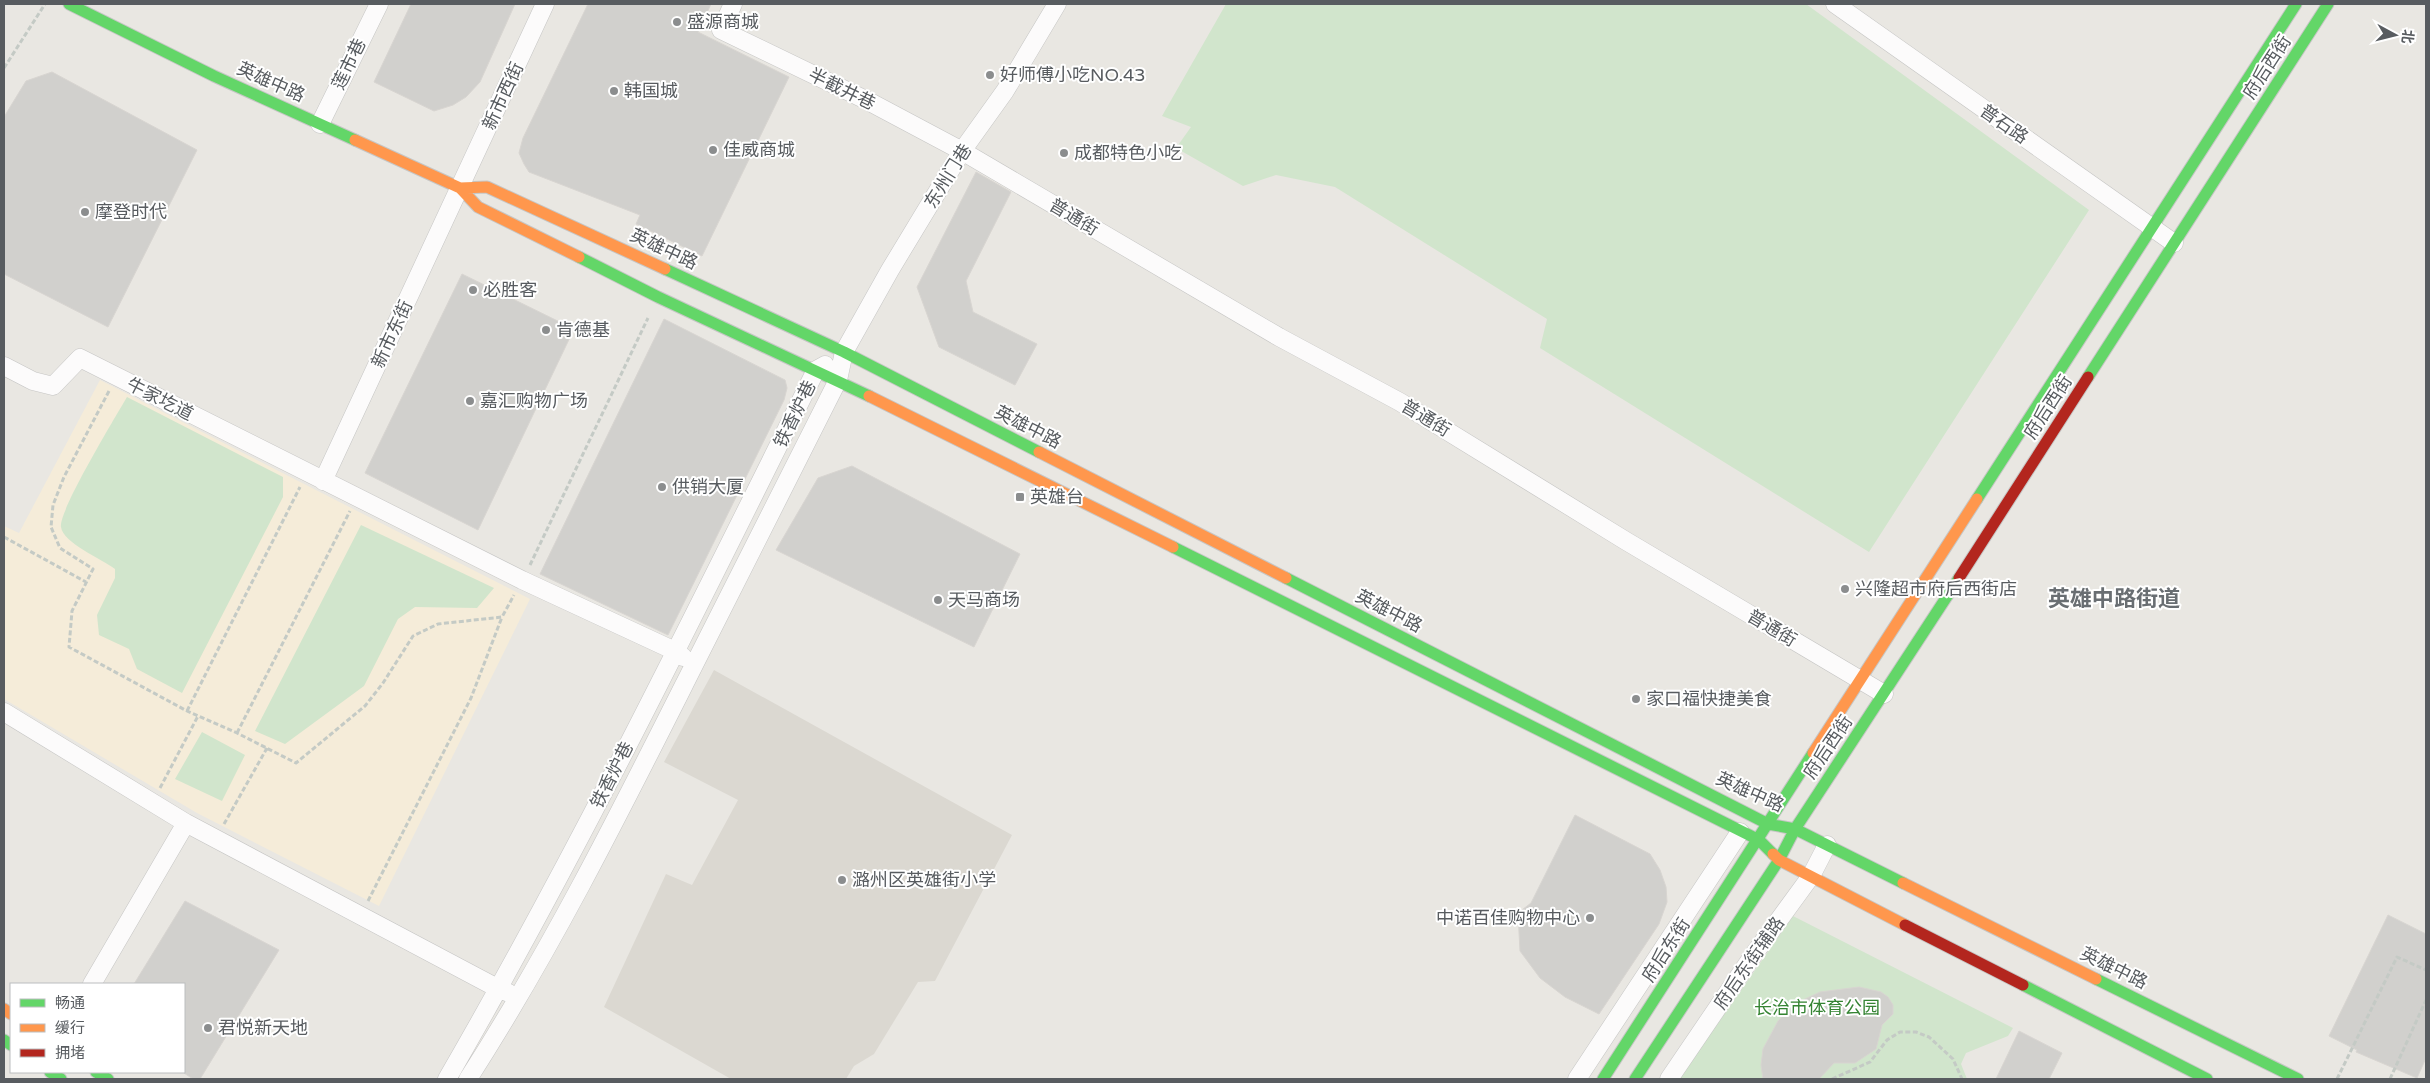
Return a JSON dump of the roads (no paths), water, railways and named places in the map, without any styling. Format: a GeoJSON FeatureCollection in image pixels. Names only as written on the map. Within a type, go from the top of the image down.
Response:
{"type":"FeatureCollection","features":[{"type":"Feature","properties":{"kind":"main road","name":"英雄中路"},"geometry":{"type":"LineString","coordinates":[[69,4],[214,76],[460,188],[478,207],[658,297],[838,380],[1759,840],[1779,860],[2207,1079]]}},
{"type":"Feature","properties":{"kind":"main road","name":"府后西街"},"geometry":{"type":"LineString","coordinates":[[1759,840],[2296,4]]}},
{"type":"Feature","properties":{"kind":"main road","name":"府后西街"},"geometry":{"type":"LineString","coordinates":[[1779,860],[1795,829],[2328,4]]}},
{"type":"Feature","properties":{"kind":"main road","name":"英雄中路"},"geometry":{"type":"LineString","coordinates":[[460,188],[487,187],[844,352],[1768,824],[1795,829],[2298,1079]]}},
{"type":"Feature","properties":{"kind":"main road","name":"府后东街"},"geometry":{"type":"LineString","coordinates":[[1603,1079],[1759,840]]}},
{"type":"Feature","properties":{"kind":"main road"},"geometry":{"type":"LineString","coordinates":[[1635,1079],[1779,860]]}},
{"type":"Feature","properties":{"kind":"street","name":"莲市巷"},"geometry":{"type":"LineString","coordinates":[[320,124],[379,4]]}},
{"type":"Feature","properties":{"kind":"street","name":"新市西街"},"geometry":{"type":"LineString","coordinates":[[460,188],[545,4]]}},
{"type":"Feature","properties":{"kind":"street","name":"半截井巷"},"geometry":{"type":"LineString","coordinates":[[733,4],[721,30],[868,102],[962,151]]}},
{"type":"Feature","properties":{"kind":"street","name":"东州门巷"},"geometry":{"type":"LineString","coordinates":[[844,352],[890,270],[962,151],[1005,91],[1057,4]]}},
{"type":"Feature","properties":{"kind":"street","name":"普石路"},"geometry":{"type":"LineString","coordinates":[[1835,4],[2174,243]]}},
{"type":"Feature","properties":{"kind":"street","name":"普通街"},"geometry":{"type":"LineString","coordinates":[[962,151],[1279,337],[1400,402],[1626,542],[1884,694]]}},
{"type":"Feature","properties":{"kind":"street","name":"新市东街"},"geometry":{"type":"LineString","coordinates":[[315,477],[460,188]]}},
{"type":"Feature","properties":{"kind":"street","name":"铁香炉巷"},"geometry":{"type":"LineString","coordinates":[[446,1079],[499,989],[573,851],[816,370],[844,352]]}},
{"type":"Feature","properties":{"kind":"street","name":"铁香炉巷"},"geometry":{"type":"LineString","coordinates":[[468,1079],[519,996],[635,782],[838,380],[844,352]]}},
{"type":"Feature","properties":{"kind":"street","name":"牛家圪道"},"geometry":{"type":"LineString","coordinates":[[4,366],[33,381],[53,386],[80,358],[116,378],[522,580],[675,651],[694,665]]}},
{"type":"Feature","properties":{"kind":"street"},"geometry":{"type":"LineString","coordinates":[[4,712],[186,823],[499,989],[519,996]]}},
{"type":"Feature","properties":{"kind":"street"},"geometry":{"type":"LineString","coordinates":[[93,983],[186,823]]}},
{"type":"Feature","properties":{"kind":"street"},"geometry":{"type":"LineString","coordinates":[[1577,1079],[1740,832]]}},
{"type":"Feature","properties":{"kind":"street","name":"府后东街辅路"},"geometry":{"type":"LineString","coordinates":[[1668,1079],[1810,876],[1827,845]]}},
{"type":"Feature","properties":{"kind":"place","name":"盛源商城"},"geometry":{"type":"Point","coordinates":[677,22]}},
{"type":"Feature","properties":{"kind":"place","name":"好师傅小吃NO.43"},"geometry":{"type":"Point","coordinates":[990,75]}},
{"type":"Feature","properties":{"kind":"place","name":"韩国城"},"geometry":{"type":"Point","coordinates":[614,91]}},
{"type":"Feature","properties":{"kind":"place","name":"佳威商城"},"geometry":{"type":"Point","coordinates":[713,150]}},
{"type":"Feature","properties":{"kind":"place","name":"成都特色小吃"},"geometry":{"type":"Point","coordinates":[1064,153]}},
{"type":"Feature","properties":{"kind":"place","name":"摩登时代"},"geometry":{"type":"Point","coordinates":[85,212]}},
{"type":"Feature","properties":{"kind":"place","name":"必胜客"},"geometry":{"type":"Point","coordinates":[473,290]}},
{"type":"Feature","properties":{"kind":"place","name":"肯德基"},"geometry":{"type":"Point","coordinates":[546,330]}},
{"type":"Feature","properties":{"kind":"place","name":"嘉汇购物广场"},"geometry":{"type":"Point","coordinates":[470,401]}},
{"type":"Feature","properties":{"kind":"place","name":"供销大厦"},"geometry":{"type":"Point","coordinates":[662,487]}},
{"type":"Feature","properties":{"kind":"place","name":"英雄台"},"geometry":{"type":"Point","coordinates":[1020,497]}},
{"type":"Feature","properties":{"kind":"place","name":"兴隆超市府后西街店"},"geometry":{"type":"Point","coordinates":[1845,589]}},
{"type":"Feature","properties":{"kind":"place","name":"天马商场"},"geometry":{"type":"Point","coordinates":[938,600]}},
{"type":"Feature","properties":{"kind":"place","name":"家口福快捷美食"},"geometry":{"type":"Point","coordinates":[1636,699]}},
{"type":"Feature","properties":{"kind":"place","name":"潞州区英雄街小学"},"geometry":{"type":"Point","coordinates":[842,880]}},
{"type":"Feature","properties":{"kind":"place","name":"中诺百佳购物中心"},"geometry":{"type":"Point","coordinates":[1590,918]}},
{"type":"Feature","properties":{"kind":"place","name":"君悦新天地"},"geometry":{"type":"Point","coordinates":[208,1028]}},
{"type":"Feature","properties":{"kind":"district","name":"英雄中路街道"},"geometry":{"type":"Point","coordinates":[2114,598]}},
{"type":"Feature","properties":{"kind":"park label","name":"长治市体育公园"},"geometry":{"type":"Point","coordinates":[1817,1008]}}]}
